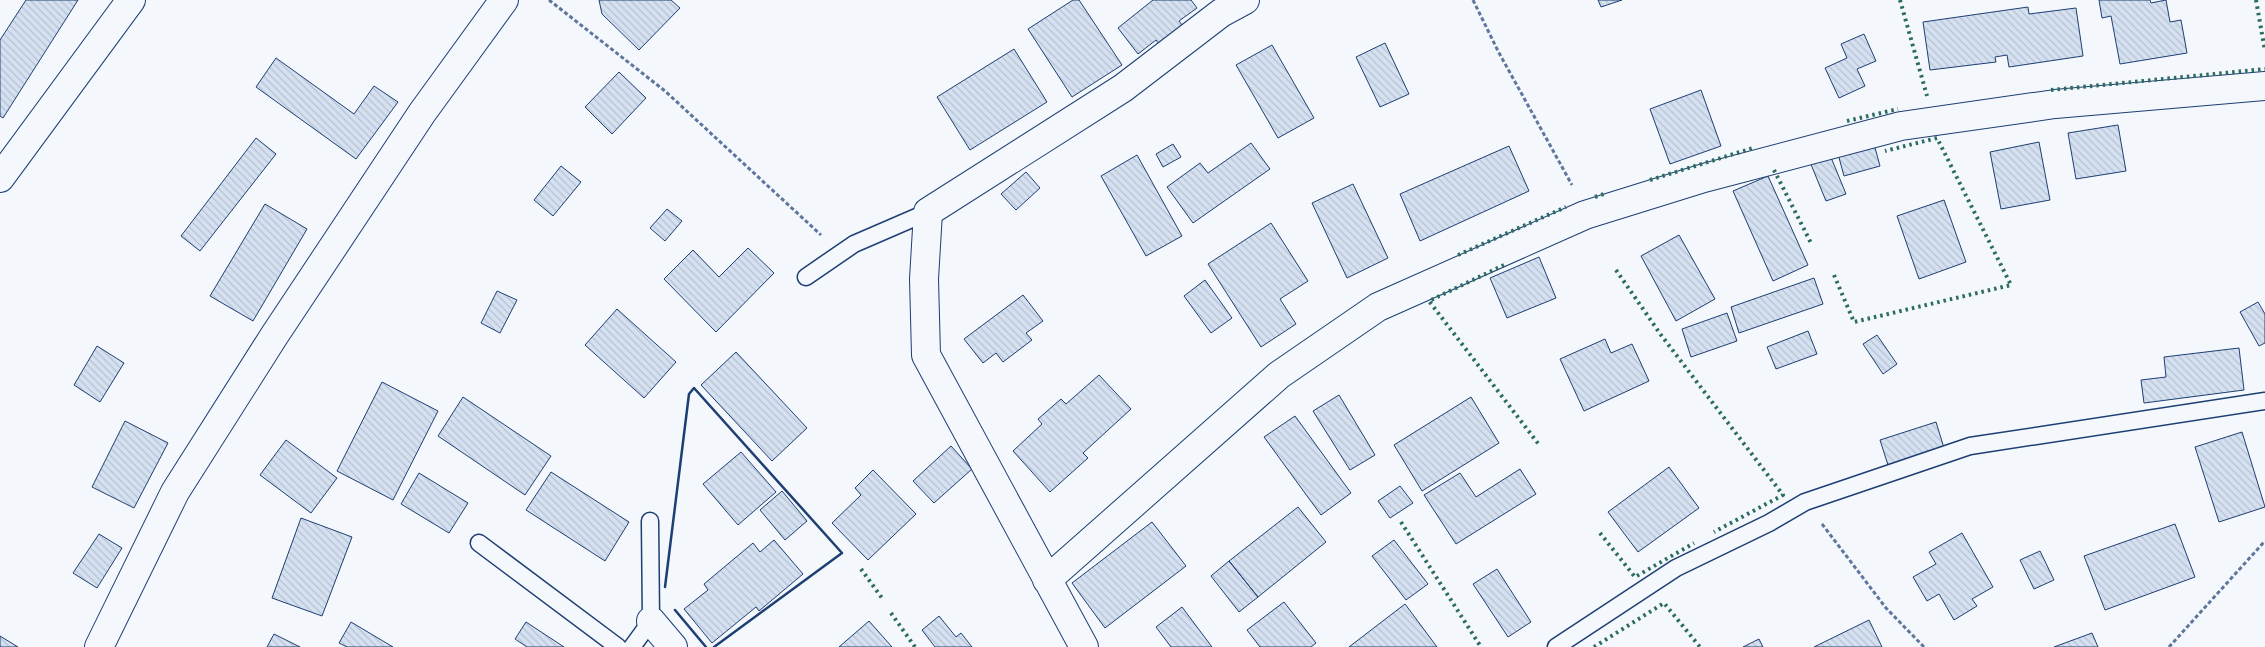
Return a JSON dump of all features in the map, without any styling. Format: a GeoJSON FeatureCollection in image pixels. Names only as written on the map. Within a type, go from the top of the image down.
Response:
{"type":"FeatureCollection","features":[{"type":"Feature","properties":{"kind":"street"},"geometry":{"type":"LineString","coordinates":[[0,178],[131,0]]}},
{"type":"Feature","properties":{"kind":"street"},"geometry":{"type":"LineString","coordinates":[[99,647],[175,492],[274,336],[422,113],[504,0]]}},
{"type":"Feature","properties":{"kind":"street"},"geometry":{"type":"LineString","coordinates":[[1084,647],[926,355],[924,279],[928,212],[1123,88],[1221,13],[1245,0]]}},
{"type":"Feature","properties":{"kind":"street"},"geometry":{"type":"LineString","coordinates":[[1047,580],[1279,375],[1378,307],[1585,215],[1704,178],[1901,126],[2055,104],[2265,86]]}},
{"type":"Feature","properties":{"kind":"street"},"geometry":{"type":"LineString","coordinates":[[651,621],[673,647]]}},
{"type":"Feature","properties":{"kind":"lane"},"geometry":{"type":"LineString","coordinates":[[806,277],[838,253],[854,244],[928,212]]}},
{"type":"Feature","properties":{"kind":"lane"},"geometry":{"type":"LineString","coordinates":[[1556,647],[1676,568],[1769,523],[1805,502],[1970,446],[2265,401]]}},
{"type":"Feature","properties":{"kind":"lane"},"geometry":{"type":"LineString","coordinates":[[632,647],[651,621],[650,521]]}},
{"type":"Feature","properties":{"kind":"lane"},"geometry":{"type":"LineString","coordinates":[[479,542],[618,647]]}},
{"type":"Feature","properties":{"kind":"path"},"geometry":{"type":"LineString","coordinates":[[549,0],[665,91],[806,219],[838,253]]}},
{"type":"Feature","properties":{"kind":"path"},"geometry":{"type":"LineString","coordinates":[[1473,0],[1498,51],[1576,192],[1585,215]]}},
{"type":"Feature","properties":{"kind":"path"},"geometry":{"type":"LineString","coordinates":[[1805,502],[1886,608],[1924,647]]}},
{"type":"Feature","properties":{"kind":"path"},"geometry":{"type":"LineString","coordinates":[[2169,647],[2265,541]]}},
{"type":"Feature","properties":{"kind":"building"},"geometry":{"type":"Polygon","coordinates":[[[26,0],[78,0],[3,118],[0,116],[0,40],[26,0]]]}},
{"type":"Feature","properties":{"kind":"building"},"geometry":{"type":"Polygon","coordinates":[[[599,0],[671,0],[680,8],[639,50],[602,14],[599,0]]]}},
{"type":"Feature","properties":{"kind":"building"},"geometry":{"type":"Polygon","coordinates":[[[1073,0],[1079,0],[1122,65],[1072,97],[1028,29],[1073,0]]]}},
{"type":"Feature","properties":{"kind":"building"},"geometry":{"type":"Polygon","coordinates":[[[1153,0],[1191,0],[1197,8],[1179,21],[1183,26],[1160,45],[1156,40],[1138,54],[1118,28],[1153,0]]]}},
{"type":"Feature","properties":{"kind":"building"},"geometry":{"type":"Polygon","coordinates":[[[1598,0],[1622,0],[1601,7],[1598,0]]]}},
{"type":"Feature","properties":{"kind":"building"},"geometry":{"type":"Polygon","coordinates":[[[2099,0],[2150,0],[2151,3],[2166,0],[2170,22],[2181,20],[2187,53],[2120,64],[2111,16],[2102,18],[2099,0]]]}},
{"type":"Feature","properties":{"kind":"building"},"geometry":{"type":"Polygon","coordinates":[[[2028,7],[2029,14],[2076,8],[2083,56],[2009,67],[2007,55],[1995,57],[1996,62],[1930,70],[1923,22],[2028,7]]]}},
{"type":"Feature","properties":{"kind":"building"},"geometry":{"type":"Polygon","coordinates":[[[1864,34],[1876,61],[1857,69],[1865,86],[1839,98],[1825,68],[1847,58],[1841,44],[1864,34]]]}},
{"type":"Feature","properties":{"kind":"building"},"geometry":{"type":"Polygon","coordinates":[[[1385,43],[1409,94],[1380,107],[1356,57],[1385,43]]]}},
{"type":"Feature","properties":{"kind":"building"},"geometry":{"type":"Polygon","coordinates":[[[1272,45],[1314,118],[1278,138],[1236,65],[1272,45]]]}},
{"type":"Feature","properties":{"kind":"building"},"geometry":{"type":"Polygon","coordinates":[[[1014,49],[1047,102],[970,150],[937,97],[1014,49]]]}},
{"type":"Feature","properties":{"kind":"building"},"geometry":{"type":"Polygon","coordinates":[[[276,58],[354,114],[374,86],[398,102],[356,159],[256,87],[276,58]]]}},
{"type":"Feature","properties":{"kind":"building"},"geometry":{"type":"Polygon","coordinates":[[[619,72],[646,98],[612,134],[585,107],[619,72]]]}},
{"type":"Feature","properties":{"kind":"building"},"geometry":{"type":"Polygon","coordinates":[[[1701,90],[1721,146],[1670,164],[1650,109],[1701,90]]]}},
{"type":"Feature","properties":{"kind":"building"},"geometry":{"type":"Polygon","coordinates":[[[2118,125],[2126,171],[2076,179],[2068,133],[2118,125]]]}},
{"type":"Feature","properties":{"kind":"building"},"geometry":{"type":"Polygon","coordinates":[[[256,138],[276,154],[200,251],[181,236],[256,138]]]}},
{"type":"Feature","properties":{"kind":"building"},"geometry":{"type":"Polygon","coordinates":[[[2039,142],[2050,200],[2001,209],[1990,152],[2039,142]]]}},
{"type":"Feature","properties":{"kind":"building"},"geometry":{"type":"Polygon","coordinates":[[[1251,143],[1270,169],[1193,223],[1167,187],[1200,163],[1208,173],[1251,143]]]}},
{"type":"Feature","properties":{"kind":"building"},"geometry":{"type":"Polygon","coordinates":[[[1173,144],[1181,157],[1163,167],[1156,154],[1173,144]]]}},
{"type":"Feature","properties":{"kind":"building"},"geometry":{"type":"Polygon","coordinates":[[[1874,144],[1880,166],[1844,176],[1838,154],[1874,144]]]}},
{"type":"Feature","properties":{"kind":"building"},"geometry":{"type":"Polygon","coordinates":[[[1509,146],[1529,191],[1420,241],[1400,194],[1509,146]]]}},
{"type":"Feature","properties":{"kind":"building"},"geometry":{"type":"Polygon","coordinates":[[[1137,155],[1182,236],[1146,256],[1101,176],[1137,155]]]}},
{"type":"Feature","properties":{"kind":"building"},"geometry":{"type":"Polygon","coordinates":[[[1830,155],[1846,194],[1826,201],[1810,162],[1830,155]]]}},
{"type":"Feature","properties":{"kind":"building"},"geometry":{"type":"Polygon","coordinates":[[[561,166],[581,182],[553,216],[534,200],[561,166]]]}},
{"type":"Feature","properties":{"kind":"building"},"geometry":{"type":"Polygon","coordinates":[[[1026,172],[1040,188],[1016,210],[1001,194],[1026,172]]]}},
{"type":"Feature","properties":{"kind":"building"},"geometry":{"type":"Polygon","coordinates":[[[1768,176],[1808,265],[1773,281],[1733,191],[1768,176]]]}},
{"type":"Feature","properties":{"kind":"building"},"geometry":{"type":"Polygon","coordinates":[[[1353,184],[1388,258],[1347,278],[1312,203],[1353,184]]]}},
{"type":"Feature","properties":{"kind":"building"},"geometry":{"type":"Polygon","coordinates":[[[1944,200],[1966,262],[1919,279],[1897,216],[1944,200]]]}},
{"type":"Feature","properties":{"kind":"building"},"geometry":{"type":"Polygon","coordinates":[[[265,204],[307,229],[253,321],[210,296],[265,204]]]}},
{"type":"Feature","properties":{"kind":"building"},"geometry":{"type":"Polygon","coordinates":[[[667,209],[682,221],[665,241],[650,228],[667,209]]]}},
{"type":"Feature","properties":{"kind":"building"},"geometry":{"type":"Polygon","coordinates":[[[1271,223],[1308,281],[1280,299],[1296,324],[1261,347],[1208,264],[1271,223]]]}},
{"type":"Feature","properties":{"kind":"building"},"geometry":{"type":"Polygon","coordinates":[[[1679,235],[1715,299],[1676,321],[1641,256],[1679,235]]]}},
{"type":"Feature","properties":{"kind":"building"},"geometry":{"type":"Polygon","coordinates":[[[748,248],[774,273],[716,332],[664,279],[693,250],[719,277],[748,248]]]}},
{"type":"Feature","properties":{"kind":"building"},"geometry":{"type":"Polygon","coordinates":[[[1539,257],[1556,298],[1507,318],[1490,278],[1539,257]]]}},
{"type":"Feature","properties":{"kind":"building"},"geometry":{"type":"Polygon","coordinates":[[[1814,278],[1823,304],[1739,333],[1731,307],[1814,278]]]}},
{"type":"Feature","properties":{"kind":"building"},"geometry":{"type":"Polygon","coordinates":[[[1205,280],[1232,318],[1211,333],[1184,296],[1205,280]]]}},
{"type":"Feature","properties":{"kind":"building"},"geometry":{"type":"Polygon","coordinates":[[[497,291],[517,300],[500,333],[481,323],[497,291]]]}},
{"type":"Feature","properties":{"kind":"building"},"geometry":{"type":"Polygon","coordinates":[[[1023,295],[1043,321],[1026,333],[1032,340],[1003,362],[996,353],[983,363],[964,339],[1023,295]]]}},
{"type":"Feature","properties":{"kind":"building"},"geometry":{"type":"Polygon","coordinates":[[[2258,302],[2265,314],[2265,343],[2259,346],[2240,312],[2258,302]]]}},
{"type":"Feature","properties":{"kind":"building"},"geometry":{"type":"Polygon","coordinates":[[[617,309],[676,362],[644,398],[585,345],[617,309]]]}},
{"type":"Feature","properties":{"kind":"building"},"geometry":{"type":"Polygon","coordinates":[[[1727,313],[1737,341],[1691,357],[1682,329],[1727,313]]]}},
{"type":"Feature","properties":{"kind":"building"},"geometry":{"type":"Polygon","coordinates":[[[1808,331],[1817,354],[1776,369],[1767,347],[1808,331]]]}},
{"type":"Feature","properties":{"kind":"building"},"geometry":{"type":"Polygon","coordinates":[[[1877,335],[1897,364],[1883,374],[1863,344],[1877,335]]]}},
{"type":"Feature","properties":{"kind":"building"},"geometry":{"type":"Polygon","coordinates":[[[1605,339],[1611,353],[1632,344],[1649,381],[1584,411],[1560,359],[1605,339]]]}},
{"type":"Feature","properties":{"kind":"building"},"geometry":{"type":"Polygon","coordinates":[[[97,346],[124,363],[100,402],[74,385],[97,346]]]}},
{"type":"Feature","properties":{"kind":"building"},"geometry":{"type":"Polygon","coordinates":[[[2239,348],[2244,390],[2144,403],[2141,380],[2166,377],[2164,357],[2239,348]]]}},
{"type":"Feature","properties":{"kind":"building"},"geometry":{"type":"Polygon","coordinates":[[[736,352],[807,428],[772,461],[701,385],[736,352]]]}},
{"type":"Feature","properties":{"kind":"building"},"geometry":{"type":"Polygon","coordinates":[[[1099,375],[1131,409],[1083,453],[1088,458],[1050,492],[1013,451],[1042,424],[1038,419],[1061,399],[1066,404],[1099,375]]]}},
{"type":"Feature","properties":{"kind":"building"},"geometry":{"type":"Polygon","coordinates":[[[382,382],[438,411],[393,500],[337,471],[382,382]]]}},
{"type":"Feature","properties":{"kind":"building"},"geometry":{"type":"Polygon","coordinates":[[[1339,395],[1375,455],[1350,470],[1313,411],[1339,395]]]}},
{"type":"Feature","properties":{"kind":"building"},"geometry":{"type":"Polygon","coordinates":[[[463,397],[551,456],[525,495],[438,436],[463,397]]]}},
{"type":"Feature","properties":{"kind":"building"},"geometry":{"type":"Polygon","coordinates":[[[1471,397],[1499,443],[1422,491],[1394,445],[1471,397]]]}},
{"type":"Feature","properties":{"kind":"building"},"geometry":{"type":"Polygon","coordinates":[[[1295,416],[1351,493],[1321,515],[1264,437],[1295,416]]]}},
{"type":"Feature","properties":{"kind":"building"},"geometry":{"type":"Polygon","coordinates":[[[125,421],[168,443],[134,508],[92,487],[125,421]]]}},
{"type":"Feature","properties":{"kind":"building"},"geometry":{"type":"Polygon","coordinates":[[[1936,422],[1944,448],[1888,465],[1880,440],[1936,422]]]}},
{"type":"Feature","properties":{"kind":"building"},"geometry":{"type":"Polygon","coordinates":[[[2242,432],[2265,507],[2219,522],[2195,447],[2242,432]]]}},
{"type":"Feature","properties":{"kind":"building"},"geometry":{"type":"Polygon","coordinates":[[[286,440],[337,478],[311,513],[260,475],[286,440]]]}},
{"type":"Feature","properties":{"kind":"building"},"geometry":{"type":"Polygon","coordinates":[[[951,446],[972,469],[934,503],[913,481],[951,446]]]}},
{"type":"Feature","properties":{"kind":"building"},"geometry":{"type":"Polygon","coordinates":[[[741,452],[776,492],[738,525],[703,484],[741,452]]]}},
{"type":"Feature","properties":{"kind":"building"},"geometry":{"type":"Polygon","coordinates":[[[1669,467],[1699,508],[1638,552],[1608,512],[1669,467]]]}},
{"type":"Feature","properties":{"kind":"building"},"geometry":{"type":"Polygon","coordinates":[[[1520,469],[1536,494],[1456,544],[1424,495],[1460,473],[1476,497],[1520,469]]]}},
{"type":"Feature","properties":{"kind":"building"},"geometry":{"type":"Polygon","coordinates":[[[873,470],[916,514],[868,560],[832,523],[861,495],[855,488],[873,470]]]}},
{"type":"Feature","properties":{"kind":"building"},"geometry":{"type":"Polygon","coordinates":[[[551,472],[629,522],[605,561],[526,510],[551,472]]]}},
{"type":"Feature","properties":{"kind":"building"},"geometry":{"type":"Polygon","coordinates":[[[419,473],[468,503],[449,533],[401,504],[419,473]]]}},
{"type":"Feature","properties":{"kind":"building"},"geometry":{"type":"Polygon","coordinates":[[[1400,486],[1413,503],[1390,518],[1378,501],[1400,486]]]}},
{"type":"Feature","properties":{"kind":"building"},"geometry":{"type":"Polygon","coordinates":[[[782,491],[807,521],[785,540],[760,510],[782,491]]]}},
{"type":"Feature","properties":{"kind":"building"},"geometry":{"type":"Polygon","coordinates":[[[1298,507],[1326,542],[1258,597],[1229,561],[1298,507]]]}},
{"type":"Feature","properties":{"kind":"building"},"geometry":{"type":"Polygon","coordinates":[[[301,518],[352,537],[322,616],[272,598],[301,518]]]}},
{"type":"Feature","properties":{"kind":"building"},"geometry":{"type":"Polygon","coordinates":[[[1152,522],[1186,566],[1105,628],[1072,583],[1152,522]]]}},
{"type":"Feature","properties":{"kind":"building"},"geometry":{"type":"Polygon","coordinates":[[[2175,524],[2195,577],[2105,610],[2084,556],[2175,524]]]}},
{"type":"Feature","properties":{"kind":"building"},"geometry":{"type":"Polygon","coordinates":[[[1962,533],[1993,587],[1972,599],[1977,606],[1954,620],[1939,594],[1927,601],[1913,577],[1936,564],[1929,552],[1962,533]]]}},
{"type":"Feature","properties":{"kind":"building"},"geometry":{"type":"Polygon","coordinates":[[[99,534],[122,548],[97,588],[73,573],[99,534]]]}},
{"type":"Feature","properties":{"kind":"building"},"geometry":{"type":"Polygon","coordinates":[[[774,540],[803,574],[759,611],[756,607],[712,643],[684,609],[708,590],[704,584],[753,543],[760,552],[774,540]]]}},
{"type":"Feature","properties":{"kind":"building"},"geometry":{"type":"Polygon","coordinates":[[[1394,540],[1428,584],[1406,600],[1372,556],[1394,540]]]}},
{"type":"Feature","properties":{"kind":"building"},"geometry":{"type":"Polygon","coordinates":[[[2040,551],[2054,580],[2034,589],[2020,560],[2040,551]]]}},
{"type":"Feature","properties":{"kind":"building"},"geometry":{"type":"Polygon","coordinates":[[[1229,561],[1258,597],[1239,612],[1211,576],[1229,561]]]}},
{"type":"Feature","properties":{"kind":"building"},"geometry":{"type":"Polygon","coordinates":[[[1497,569],[1531,622],[1508,637],[1473,584],[1497,569]]]}},
{"type":"Feature","properties":{"kind":"building"},"geometry":{"type":"Polygon","coordinates":[[[1284,602],[1316,643],[1311,647],[1260,647],[1247,630],[1284,602]]]}},
{"type":"Feature","properties":{"kind":"building"},"geometry":{"type":"Polygon","coordinates":[[[1405,604],[1437,647],[1349,647],[1405,604]]]}},
{"type":"Feature","properties":{"kind":"building"},"geometry":{"type":"Polygon","coordinates":[[[1182,607],[1212,647],[1171,647],[1156,627],[1182,607]]]}},
{"type":"Feature","properties":{"kind":"building"},"geometry":{"type":"Polygon","coordinates":[[[939,616],[956,637],[961,633],[972,647],[935,647],[922,630],[939,616]]]}},
{"type":"Feature","properties":{"kind":"building"},"geometry":{"type":"Polygon","coordinates":[[[1869,620],[1882,647],[1814,647],[1869,620]]]}},
{"type":"Feature","properties":{"kind":"building"},"geometry":{"type":"Polygon","coordinates":[[[869,621],[892,647],[839,647],[869,621]]]}},
{"type":"Feature","properties":{"kind":"building"},"geometry":{"type":"Polygon","coordinates":[[[351,622],[393,647],[347,647],[339,643],[351,622]]]}},
{"type":"Feature","properties":{"kind":"building"},"geometry":{"type":"Polygon","coordinates":[[[526,622],[564,647],[527,647],[515,639],[526,622]]]}},
{"type":"Feature","properties":{"kind":"building"},"geometry":{"type":"Polygon","coordinates":[[[2092,633],[2098,647],[2054,647],[2092,633]]]}},
{"type":"Feature","properties":{"kind":"building"},"geometry":{"type":"Polygon","coordinates":[[[274,634],[300,647],[267,647],[274,634]]]}},
{"type":"Feature","properties":{"kind":"building"},"geometry":{"type":"Polygon","coordinates":[[[0,636],[18,647],[0,647],[0,636]]]}},
{"type":"Feature","properties":{"kind":"building"},"geometry":{"type":"Polygon","coordinates":[[[1759,639],[1763,647],[1743,647],[1759,639]]]}},
{"type":"Feature","properties":{"kind":"hedge"},"geometry":{"type":"LineString","coordinates":[[1900,0],[1927,96]]}},
{"type":"Feature","properties":{"kind":"hedge"},"geometry":{"type":"LineString","coordinates":[[2256,0],[2265,51]]}},
{"type":"Feature","properties":{"kind":"hedge"},"geometry":{"type":"LineString","coordinates":[[2051,90],[2265,69]]}},
{"type":"Feature","properties":{"kind":"hedge"},"geometry":{"type":"LineString","coordinates":[[1847,121],[1898,109]]}},
{"type":"Feature","properties":{"kind":"hedge"},"geometry":{"type":"LineString","coordinates":[[1834,275],[1854,322],[2011,285],[1937,138],[1885,151]]}},
{"type":"Feature","properties":{"kind":"hedge"},"geometry":{"type":"LineString","coordinates":[[1650,180],[1753,148]]}},
{"type":"Feature","properties":{"kind":"hedge"},"geometry":{"type":"LineString","coordinates":[[1774,170],[1811,243]]}},
{"type":"Feature","properties":{"kind":"hedge"},"geometry":{"type":"LineString","coordinates":[[1595,197],[1607,193]]}},
{"type":"Feature","properties":{"kind":"hedge"},"geometry":{"type":"LineString","coordinates":[[1458,255],[1566,207]]}},
{"type":"Feature","properties":{"kind":"hedge"},"geometry":{"type":"LineString","coordinates":[[1504,265],[1429,301],[1540,446]]}},
{"type":"Feature","properties":{"kind":"hedge"},"geometry":{"type":"LineString","coordinates":[[1616,270],[1661,335],[1783,495],[1714,532]]}},
{"type":"Feature","properties":{"kind":"hedge"},"geometry":{"type":"LineString","coordinates":[[1401,522],[1481,647]]}},
{"type":"Feature","properties":{"kind":"hedge"},"geometry":{"type":"LineString","coordinates":[[1600,533],[1635,577],[1694,543]]}},
{"type":"Feature","properties":{"kind":"hedge"},"geometry":{"type":"LineString","coordinates":[[861,569],[882,598]]}},
{"type":"Feature","properties":{"kind":"hedge"},"geometry":{"type":"LineString","coordinates":[[1594,647],[1664,603],[1700,647]]}},
{"type":"Feature","properties":{"kind":"hedge"},"geometry":{"type":"LineString","coordinates":[[891,613],[915,647]]}},
{"type":"Feature","properties":{"kind":"wall"},"geometry":{"type":"LineString","coordinates":[[665,587],[689,394],[694,388],[842,553],[714,647]]}},
{"type":"Feature","properties":{"kind":"wall"},"geometry":{"type":"LineString","coordinates":[[675,610],[706,647]]}}]}
